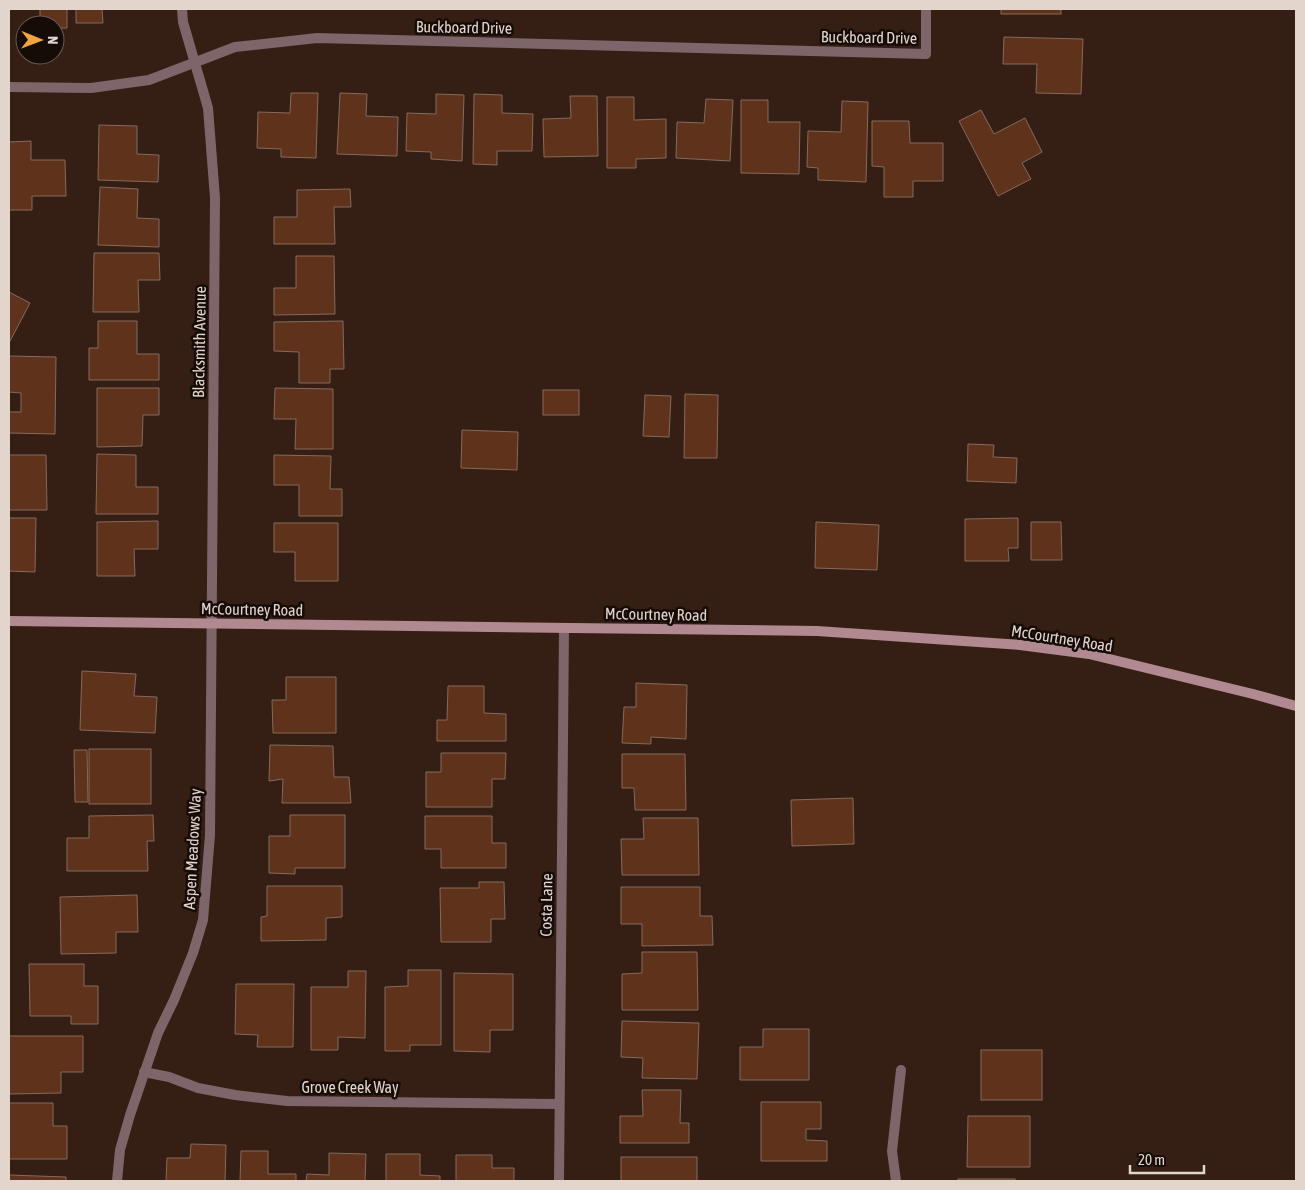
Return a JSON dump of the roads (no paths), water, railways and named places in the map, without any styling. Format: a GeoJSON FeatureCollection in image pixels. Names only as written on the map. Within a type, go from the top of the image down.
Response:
{"type":"FeatureCollection","features":[{"type":"Feature","properties":{"kind":"street","name":"Blacksmith Avenue"},"geometry":{"type":"LineString","coordinates":[[182,9],[183,22],[208,108],[215,198],[212,624]]}},
{"type":"Feature","properties":{"kind":"street","name":"Buckboard Drive"},"geometry":{"type":"LineString","coordinates":[[9,87],[91,88],[149,80],[234,47],[318,38],[926,54],[926,9]]}},
{"type":"Feature","properties":{"kind":"street","name":"McCourtney Road"},"geometry":{"type":"LineString","coordinates":[[9,621],[817,631],[1020,645],[1089,654],[1296,706]]}},
{"type":"Feature","properties":{"kind":"street","name":"Aspen Meadows Way"},"geometry":{"type":"LineString","coordinates":[[117,1181],[120,1150],[144,1072],[158,1033],[193,953],[203,920],[210,836],[212,624]]}},
{"type":"Feature","properties":{"kind":"street","name":"Costa Lane"},"geometry":{"type":"LineString","coordinates":[[559,1181],[564,628]]}},
{"type":"Feature","properties":{"kind":"street"},"geometry":{"type":"LineString","coordinates":[[896,1181],[892,1151],[902,1070]]}},
{"type":"Feature","properties":{"kind":"street","name":"Grove Creek Way"},"geometry":{"type":"LineString","coordinates":[[144,1072],[198,1088],[235,1096],[288,1101],[559,1104]]}}]}
